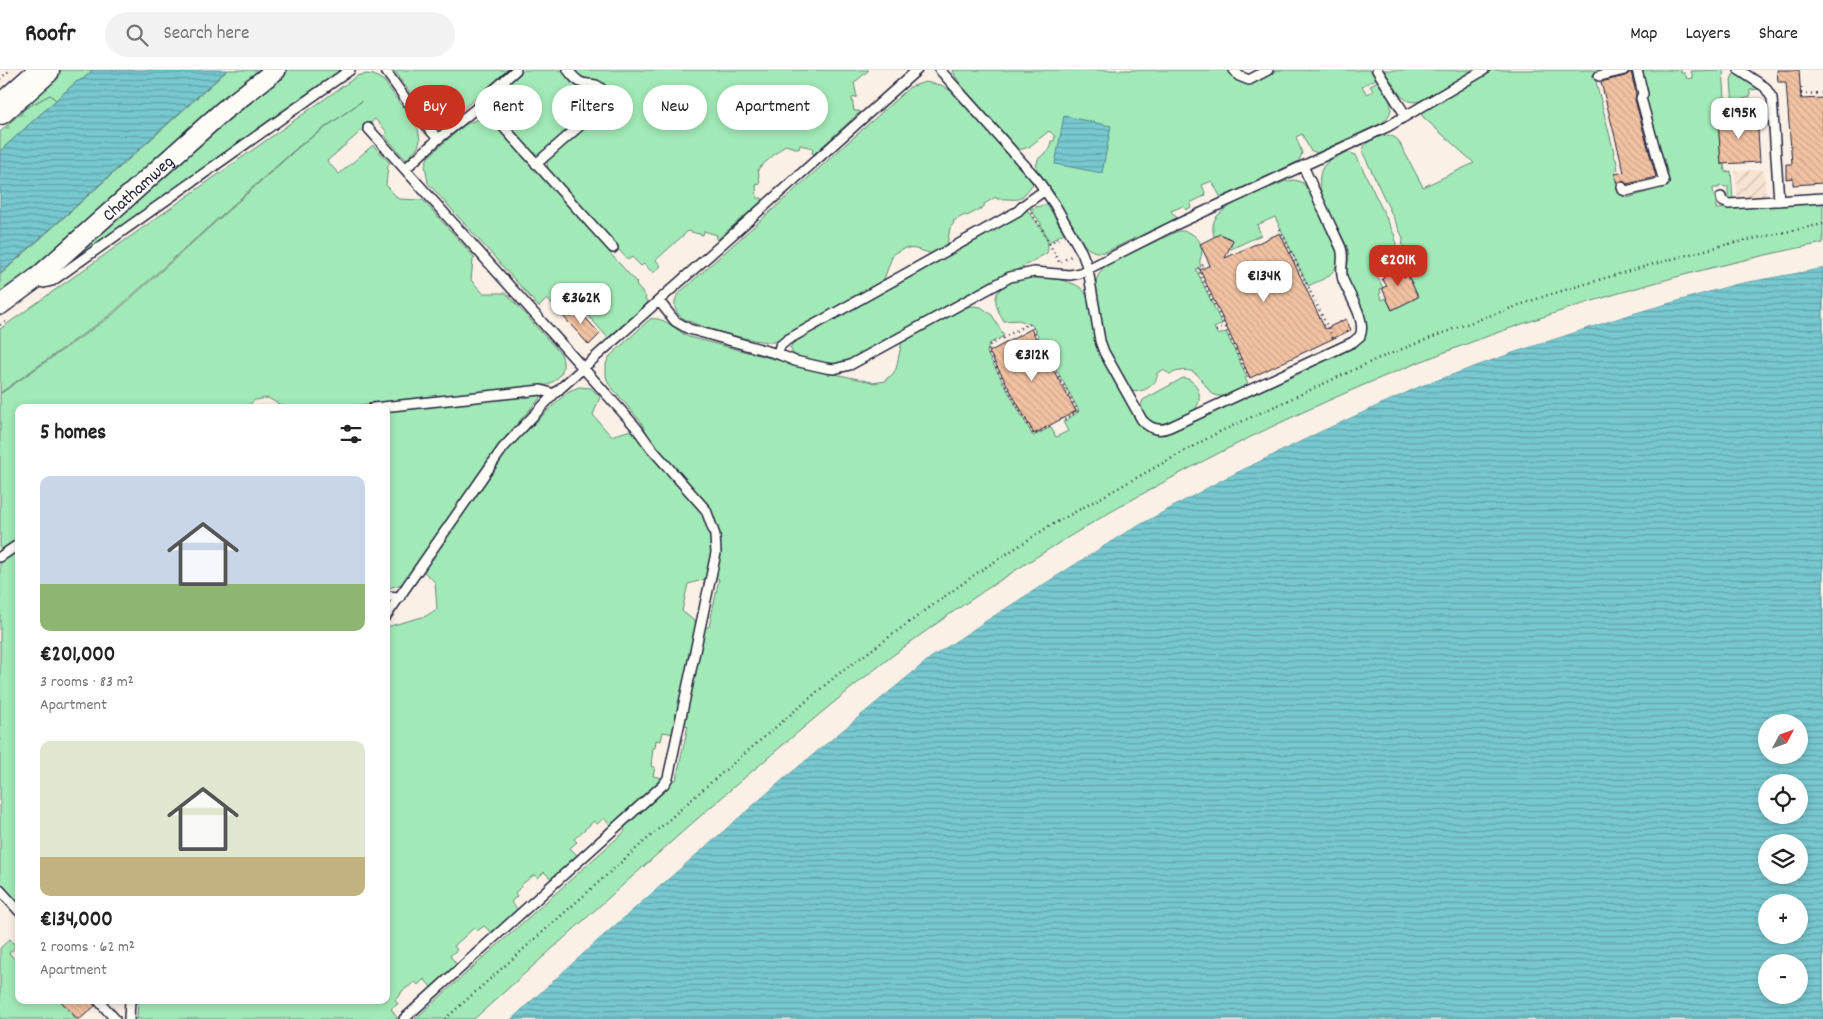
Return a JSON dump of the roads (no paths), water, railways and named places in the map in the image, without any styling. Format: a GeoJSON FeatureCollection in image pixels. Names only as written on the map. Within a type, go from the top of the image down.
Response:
{"type":"FeatureCollection","features":[{"type":"Feature","properties":{"kind":"main road"},"geometry":{"type":"LineString","coordinates":[[0,110],[45,70]]}},
{"type":"Feature","properties":{"kind":"street","name":"Chathamweg"},"geometry":{"type":"LineString","coordinates":[[0,305],[38,277],[223,112],[276,70]]}},
{"type":"Feature","properties":{"kind":"lane"},"geometry":{"type":"LineString","coordinates":[[38,277],[44,283],[52,281],[350,70]]}},
{"type":"Feature","properties":{"kind":"lane"},"geometry":{"type":"LineString","coordinates":[[385,70],[418,116],[438,139]]}},
{"type":"Feature","properties":{"kind":"lane"},"geometry":{"type":"LineString","coordinates":[[499,85],[516,70]]}},
{"type":"Feature","properties":{"kind":"lane"},"geometry":{"type":"LineString","coordinates":[[536,164],[601,107],[604,100],[604,93],[600,88],[594,84],[585,84],[579,81],[568,70]]}},
{"type":"Feature","properties":{"kind":"lane"},"geometry":{"type":"LineString","coordinates":[[390,611],[503,448],[554,394],[918,70]]}},
{"type":"Feature","properties":{"kind":"lane"},"geometry":{"type":"LineString","coordinates":[[940,70],[1045,190],[1079,247],[1088,269],[1102,348],[1142,420],[1146,425],[1156,429],[1165,429],[1254,388],[1357,339],[1362,331],[1362,323],[1342,277],[1344,257],[1341,248],[1302,166]]}},
{"type":"Feature","properties":{"kind":"lane"},"geometry":{"type":"LineString","coordinates":[[1234,70],[1239,76],[1249,80],[1268,70]]}},
{"type":"Feature","properties":{"kind":"lane"},"geometry":{"type":"LineString","coordinates":[[1377,70],[1406,116]]}},
{"type":"Feature","properties":{"kind":"lane"},"geometry":{"type":"LineString","coordinates":[[659,301],[668,314],[684,327],[778,354],[795,361],[834,369],[850,366],[1010,277],[1034,272],[1066,275],[1080,273],[1173,226],[1387,127],[1484,70]]}},
{"type":"Feature","properties":{"kind":"lane"},"geometry":{"type":"LineString","coordinates":[[1599,76],[1624,70]]}},
{"type":"Feature","properties":{"kind":"lane"},"geometry":{"type":"LineString","coordinates":[[1622,186],[1624,191],[1664,182],[1641,98],[1643,94],[1637,70]]}},
{"type":"Feature","properties":{"kind":"lane"},"geometry":{"type":"LineString","coordinates":[[1739,70],[1765,87],[1771,94],[1779,201]]}},
{"type":"Feature","properties":{"kind":"lane"},"geometry":{"type":"LineString","coordinates":[[405,169],[475,109]]}},
{"type":"Feature","properties":{"kind":"lane"},"geometry":{"type":"LineString","coordinates":[[368,128],[584,368],[635,426],[651,448],[700,502],[710,518],[715,535],[716,553],[668,778],[651,797],[404,1019]]}},
{"type":"Feature","properties":{"kind":"lane"},"geometry":{"type":"LineString","coordinates":[[506,130],[613,248]]}},
{"type":"Feature","properties":{"kind":"lane"},"geometry":{"type":"LineString","coordinates":[[778,354],[780,346],[787,340],[1018,211],[1045,190]]}},
{"type":"Feature","properties":{"kind":"lane"},"geometry":{"type":"LineString","coordinates":[[1720,197],[1722,201],[1728,204],[1823,198]]}},
{"type":"Feature","properties":{"kind":"lane"},"geometry":{"type":"LineString","coordinates":[[390,406],[541,390],[554,394]]}},
{"type":"Feature","properties":{"kind":"lane"},"geometry":{"type":"LineString","coordinates":[[0,557],[15,547]]}},
{"type":"Feature","properties":{"kind":"lane"},"geometry":{"type":"LineString","coordinates":[[390,596],[400,597]]}},
{"type":"Feature","properties":{"kind":"lane"},"geometry":{"type":"LineString","coordinates":[[0,890],[15,907]]}},
{"type":"Feature","properties":{"kind":"lane"},"geometry":{"type":"LineString","coordinates":[[102,1004],[115,1019]]}},
{"type":"Feature","properties":{"kind":"lane"},"geometry":{"type":"LineString","coordinates":[[129,1019],[130,1004]]}},
{"type":"Feature","properties":{"kind":"water"},"geometry":{"type":"Polygon","coordinates":[[[93,70],[227,70],[0,274],[0,151],[76,82],[83,79],[93,70]]]}},
{"type":"Feature","properties":{"kind":"water"},"geometry":{"type":"Polygon","coordinates":[[[1064,116],[1111,126],[1102,173],[1055,164],[1064,116]]]}},
{"type":"Feature","properties":{"kind":"water"},"geometry":{"type":"Polygon","coordinates":[[[1823,268],[1823,1019],[511,1019],[600,938],[783,779],[931,657],[1124,533],[1221,480],[1321,431],[1420,386],[1511,353],[1627,315],[1735,284],[1823,268]]]}}]}
